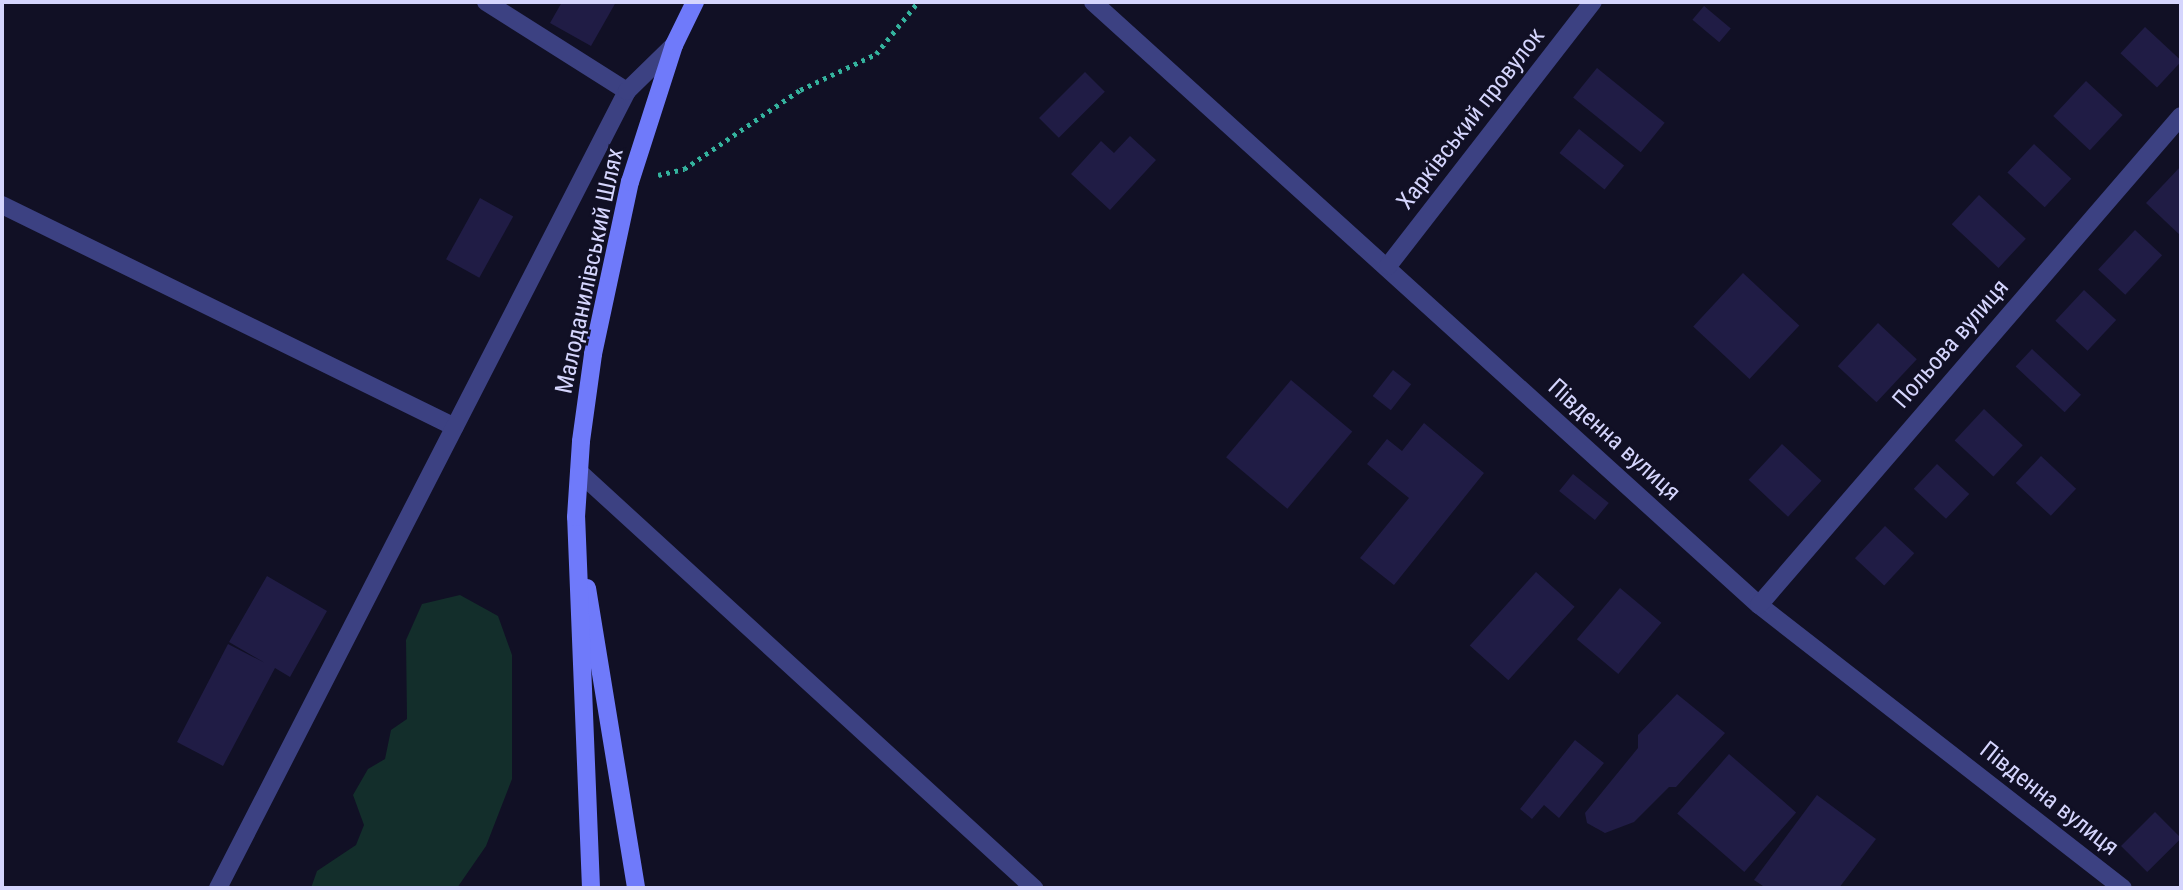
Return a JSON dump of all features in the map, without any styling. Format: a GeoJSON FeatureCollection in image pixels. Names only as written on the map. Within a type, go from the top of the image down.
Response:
{"type":"FeatureCollection","features":[{"type":"Feature","properties":{"kind":"main road","name":"Малоданилівський Шлях"},"geometry":{"type":"LineString","coordinates":[[576,517],[593,354],[630,183],[674,45],[695,2]]}},
{"type":"Feature","properties":{"kind":"main road"},"geometry":{"type":"LineString","coordinates":[[576,517],[591,888]]}},
{"type":"Feature","properties":{"kind":"main road"},"geometry":{"type":"LineString","coordinates":[[576,517],[636,888]]}},
{"type":"Feature","properties":{"kind":"street"},"geometry":{"type":"LineString","coordinates":[[486,2],[627,91]]}},
{"type":"Feature","properties":{"kind":"street","name":"Південна вулиця"},"geometry":{"type":"LineString","coordinates":[[1093,2],[1759,605],[2123,888]]}},
{"type":"Feature","properties":{"kind":"street","name":"Харківський провулок"},"geometry":{"type":"LineString","coordinates":[[1388,267],[1593,2]]}},
{"type":"Feature","properties":{"kind":"street"},"geometry":{"type":"LineString","coordinates":[[218,888],[627,91],[674,45]]}},
{"type":"Feature","properties":{"kind":"street","name":"Польова вулиця"},"geometry":{"type":"LineString","coordinates":[[1759,605],[2181,116]]}},
{"type":"Feature","properties":{"kind":"street"},"geometry":{"type":"LineString","coordinates":[[2,205],[455,427]]}},
{"type":"Feature","properties":{"kind":"street"},"geometry":{"type":"LineString","coordinates":[[579,472],[709,597],[1034,888]]}},
{"type":"Feature","properties":{"kind":"path"},"geometry":{"type":"LineString","coordinates":[[630,183],[684,169],[800,90],[876,54],[918,2]]}},
{"type":"Feature","properties":{"kind":"green space"},"geometry":{"type":"Polygon","coordinates":[[[460,595],[498,616],[512,655],[512,779],[486,846],[457,888],[311,888],[317,871],[356,845],[364,825],[353,795],[368,769],[385,759],[391,730],[407,719],[406,640],[422,604],[460,595]]]}},
{"type":"Feature","properties":{"kind":"building"},"geometry":{"type":"Polygon","coordinates":[[[562,2],[616,2],[591,46],[550,23],[562,2]]]}},
{"type":"Feature","properties":{"kind":"building"},"geometry":{"type":"Polygon","coordinates":[[[1704,6],[1731,28],[1719,42],[1692,20],[1704,6]]]}},
{"type":"Feature","properties":{"kind":"building"},"geometry":{"type":"Polygon","coordinates":[[[2145,27],[2181,61],[2157,87],[2120,53],[2145,27]]]}},
{"type":"Feature","properties":{"kind":"building"},"geometry":{"type":"Polygon","coordinates":[[[1597,68],[1665,123],[1641,152],[1573,98],[1597,68]]]}},
{"type":"Feature","properties":{"kind":"building"},"geometry":{"type":"Polygon","coordinates":[[[1085,72],[1105,92],[1059,138],[1039,118],[1085,72]]]}},
{"type":"Feature","properties":{"kind":"building"},"geometry":{"type":"Polygon","coordinates":[[[2086,81],[2123,115],[2090,150],[2053,116],[2086,81]]]}},
{"type":"Feature","properties":{"kind":"building"},"geometry":{"type":"Polygon","coordinates":[[[1579,129],[1624,166],[1605,190],[1559,153],[1579,129]]]}},
{"type":"Feature","properties":{"kind":"building"},"geometry":{"type":"Polygon","coordinates":[[[1130,136],[1156,160],[1110,210],[1071,174],[1101,141],[1114,153],[1130,136]]]}},
{"type":"Feature","properties":{"kind":"building"},"geometry":{"type":"Polygon","coordinates":[[[2034,144],[2071,179],[2045,207],[2007,173],[2034,144]]]}},
{"type":"Feature","properties":{"kind":"building"},"geometry":{"type":"Polygon","coordinates":[[[2181,166],[2181,236],[2146,203],[2181,166]]]}},
{"type":"Feature","properties":{"kind":"building"},"geometry":{"type":"Polygon","coordinates":[[[1979,195],[2026,239],[1999,268],[1952,224],[1979,195]]]}},
{"type":"Feature","properties":{"kind":"building"},"geometry":{"type":"Polygon","coordinates":[[[480,198],[513,216],[479,278],[446,259],[480,198]]]}},
{"type":"Feature","properties":{"kind":"building"},"geometry":{"type":"Polygon","coordinates":[[[2135,230],[2162,255],[2125,295],[2098,269],[2135,230]]]}},
{"type":"Feature","properties":{"kind":"building"},"geometry":{"type":"Polygon","coordinates":[[[1743,273],[1799,326],[1750,379],[1693,326],[1743,273]]]}},
{"type":"Feature","properties":{"kind":"building"},"geometry":{"type":"Polygon","coordinates":[[[2084,290],[2116,320],[2088,351],[2055,321],[2084,290]]]}},
{"type":"Feature","properties":{"kind":"building"},"geometry":{"type":"Polygon","coordinates":[[[1878,323],[1917,359],[1877,402],[1838,366],[1878,323]]]}},
{"type":"Feature","properties":{"kind":"building"},"geometry":{"type":"Polygon","coordinates":[[[2032,349],[2081,395],[2065,412],[2016,367],[2032,349]]]}},
{"type":"Feature","properties":{"kind":"building"},"geometry":{"type":"Polygon","coordinates":[[[1393,370],[1411,384],[1391,410],[1373,396],[1393,370]]]}},
{"type":"Feature","properties":{"kind":"building"},"geometry":{"type":"Polygon","coordinates":[[[1291,380],[1352,431],[1287,509],[1226,457],[1291,380]]]}},
{"type":"Feature","properties":{"kind":"building"},"geometry":{"type":"Polygon","coordinates":[[[1984,409],[2023,445],[1993,477],[1955,440],[1984,409]]]}},
{"type":"Feature","properties":{"kind":"building"},"geometry":{"type":"Polygon","coordinates":[[[1424,423],[1484,473],[1394,585],[1360,558],[1409,498],[1367,464],[1387,439],[1402,451],[1424,423]]]}},
{"type":"Feature","properties":{"kind":"building"},"geometry":{"type":"Polygon","coordinates":[[[1782,444],[1821,481],[1788,517],[1749,480],[1782,444]]]}},
{"type":"Feature","properties":{"kind":"building"},"geometry":{"type":"Polygon","coordinates":[[[2041,456],[2076,489],[2051,516],[2016,483],[2041,456]]]}},
{"type":"Feature","properties":{"kind":"building"},"geometry":{"type":"Polygon","coordinates":[[[1937,464],[1969,494],[1946,519],[1914,489],[1937,464]]]}},
{"type":"Feature","properties":{"kind":"building"},"geometry":{"type":"Polygon","coordinates":[[[1573,474],[1609,503],[1595,520],[1559,491],[1573,474]]]}},
{"type":"Feature","properties":{"kind":"building"},"geometry":{"type":"Polygon","coordinates":[[[1885,526],[1914,553],[1884,585],[1855,558],[1885,526]]]}},
{"type":"Feature","properties":{"kind":"building"},"geometry":{"type":"Polygon","coordinates":[[[1536,572],[1575,607],[1508,680],[1470,646],[1536,572]]]}},
{"type":"Feature","properties":{"kind":"building"},"geometry":{"type":"Polygon","coordinates":[[[267,576],[327,611],[290,677],[275,668],[223,766],[177,742],[228,644],[265,663],[229,642],[267,576]]]}},
{"type":"Feature","properties":{"kind":"building"},"geometry":{"type":"Polygon","coordinates":[[[1620,588],[1661,623],[1618,674],[1577,639],[1620,588]]]}},
{"type":"Feature","properties":{"kind":"building"},"geometry":{"type":"Polygon","coordinates":[[[1677,694],[1725,733],[1676,787],[1669,787],[1634,822],[1605,833],[1587,823],[1585,813],[1638,748],[1638,735],[1677,694]]]}},
{"type":"Feature","properties":{"kind":"building"},"geometry":{"type":"Polygon","coordinates":[[[1575,740],[1604,763],[1559,818],[1544,805],[1532,819],[1520,809],[1575,740]]]}},
{"type":"Feature","properties":{"kind":"building"},"geometry":{"type":"Polygon","coordinates":[[[1729,754],[1796,812],[1744,872],[1677,814],[1729,754]]]}},
{"type":"Feature","properties":{"kind":"building"},"geometry":{"type":"Polygon","coordinates":[[[1817,795],[1876,839],[1839,888],[1766,888],[1754,880],[1817,795]]]}},
{"type":"Feature","properties":{"kind":"building"},"geometry":{"type":"Polygon","coordinates":[[[2155,812],[2181,838],[2147,872],[2121,846],[2155,812]]]}}]}
